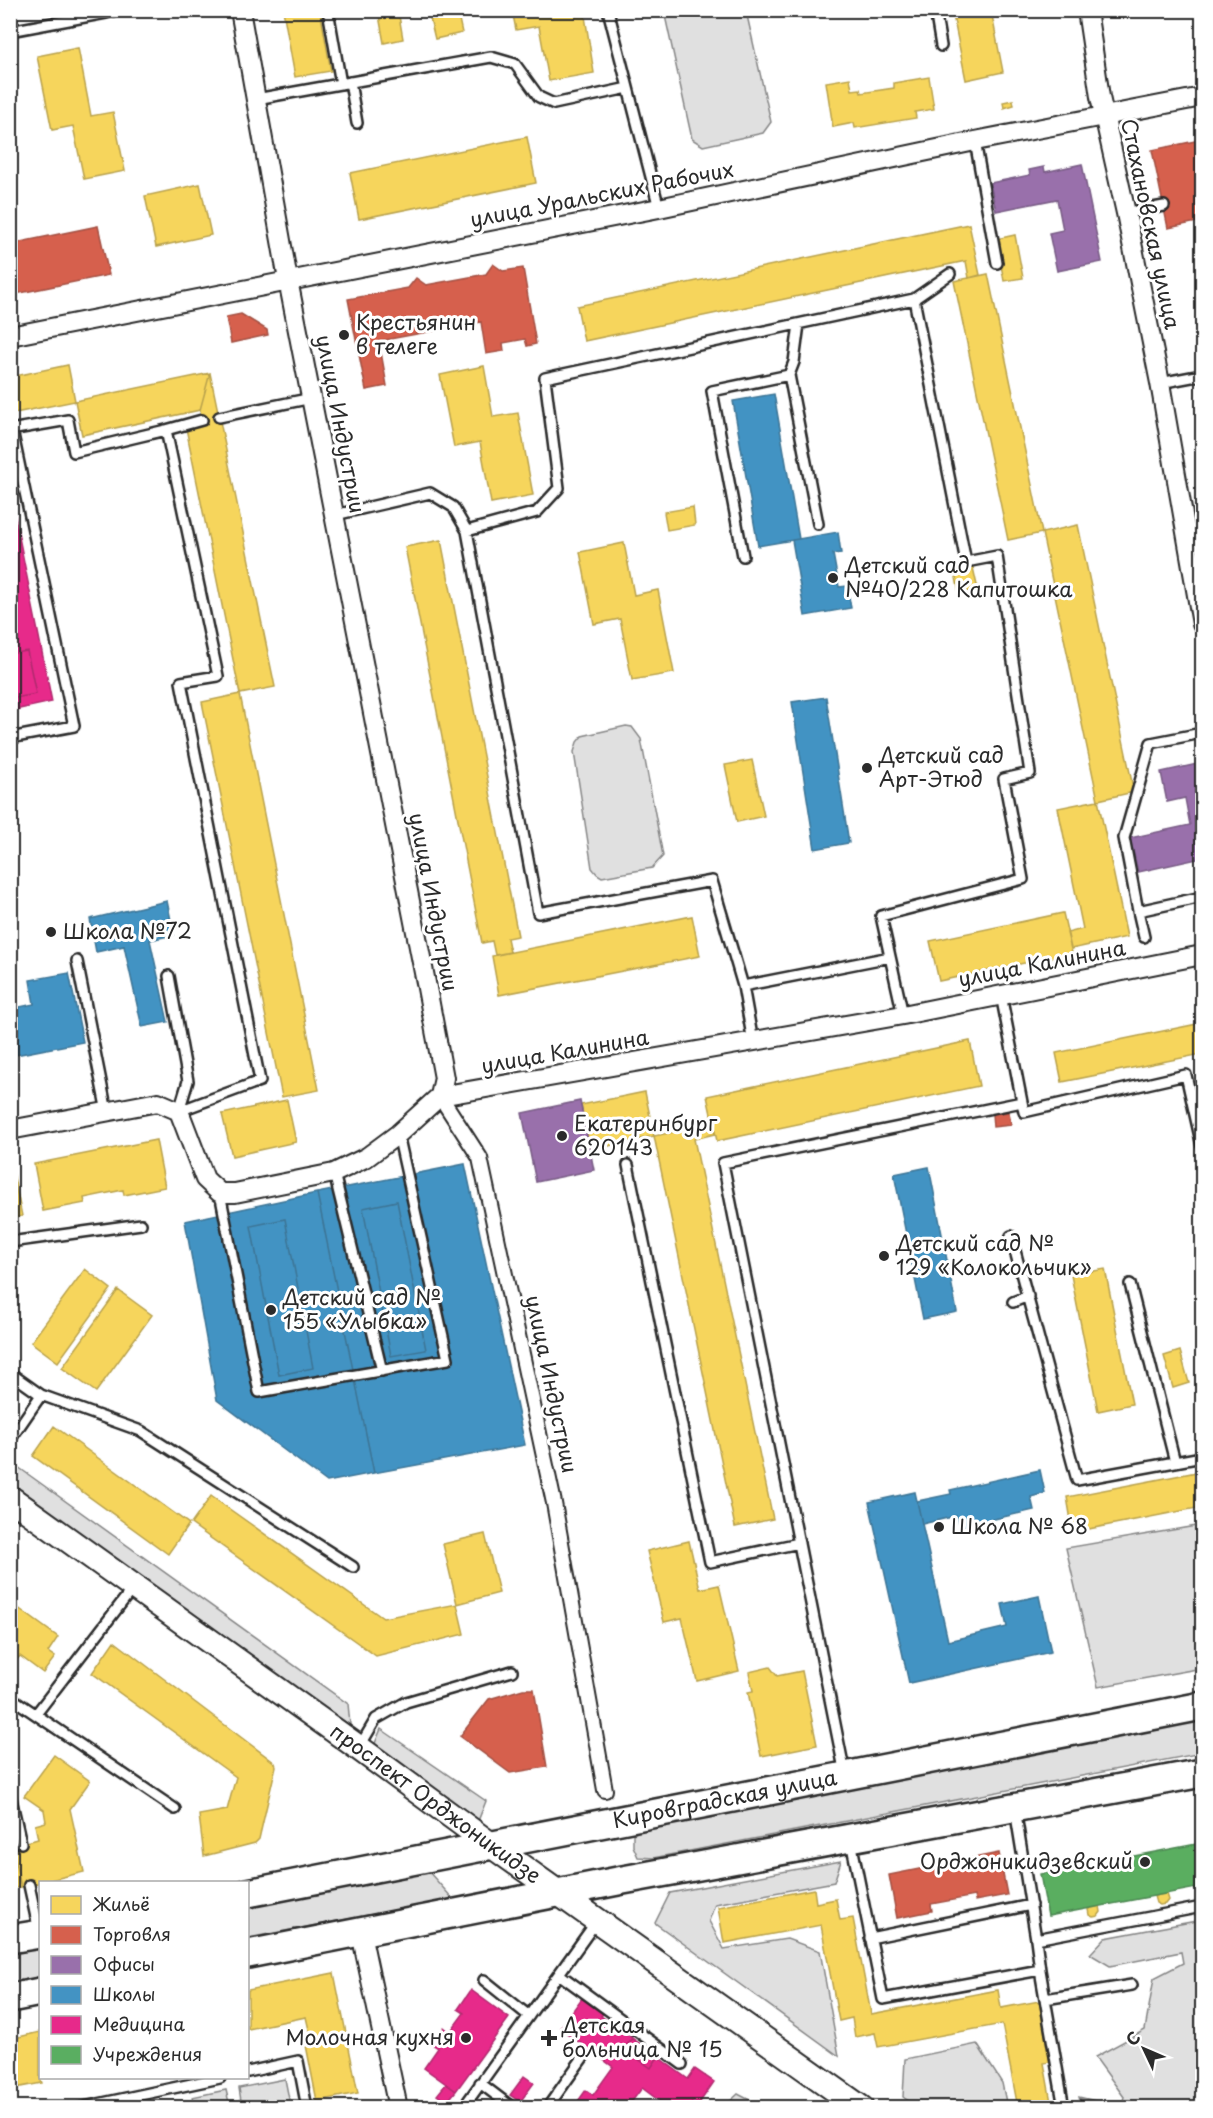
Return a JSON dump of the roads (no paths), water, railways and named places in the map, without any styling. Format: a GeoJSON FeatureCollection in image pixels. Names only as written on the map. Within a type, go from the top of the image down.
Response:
{"type":"FeatureCollection","features":[{"type":"Feature","properties":{"kind":"main road","name":"Кировградская улица"},"geometry":{"type":"LineString","coordinates":[[249,1893],[1203,1706]]}},
{"type":"Feature","properties":{"kind":"main road"},"geometry":{"type":"LineString","coordinates":[[249,1954],[559,1893],[1203,1773]]}},
{"type":"Feature","properties":{"kind":"main road"},"geometry":{"type":"LineString","coordinates":[[10,1939],[39,1934]]}},
{"type":"Feature","properties":{"kind":"main road"},"geometry":{"type":"LineString","coordinates":[[10,1998],[39,1992]]}},
{"type":"Feature","properties":{"kind":"street","name":"улица Индустрии"},"geometry":{"type":"LineString","coordinates":[[240,10],[288,280],[444,1078],[440,1096],[480,1158],[554,1503],[605,1790]]}},
{"type":"Feature","properties":{"kind":"street","name":"Стахановская улица"},"geometry":{"type":"LineString","coordinates":[[1091,11],[1105,116],[1160,382],[1203,624]]}},
{"type":"Feature","properties":{"kind":"street","name":"улица Уральских Рабочих"},"geometry":{"type":"LineString","coordinates":[[10,336],[659,208],[975,141],[1203,97]]}},
{"type":"Feature","properties":{"kind":"street","name":"улица Калинина"},"geometry":{"type":"LineString","coordinates":[[440,1096],[903,1015],[1203,955]]}},
{"type":"Feature","properties":{"kind":"street"},"geometry":{"type":"LineString","coordinates":[[10,1130],[158,1102],[179,1111],[205,1179],[220,1193],[235,1193],[334,1173],[367,1157],[398,1134],[440,1096]]}},
{"type":"Feature","properties":{"kind":"street","name":"проспект Орджоникидзе"},"geometry":{"type":"LineString","coordinates":[[10,1498],[597,1921],[861,2108]]}},
{"type":"Feature","properties":{"kind":"street"},"geometry":{"type":"LineString","coordinates":[[361,1933],[398,2108]]}},
{"type":"Feature","properties":{"kind":"lane"},"geometry":{"type":"LineString","coordinates":[[10,31],[117,10]]}},
{"type":"Feature","properties":{"kind":"lane"},"geometry":{"type":"LineString","coordinates":[[328,10],[357,123]]}},
{"type":"Feature","properties":{"kind":"lane"},"geometry":{"type":"LineString","coordinates":[[608,10],[659,208]]}},
{"type":"Feature","properties":{"kind":"lane"},"geometry":{"type":"LineString","coordinates":[[934,10],[940,46]]}},
{"type":"Feature","properties":{"kind":"lane"},"geometry":{"type":"LineString","coordinates":[[256,99],[491,57],[515,64],[539,97],[554,104],[628,88]]}},
{"type":"Feature","properties":{"kind":"lane"},"geometry":{"type":"LineString","coordinates":[[975,141],[997,263]]}},
{"type":"Feature","properties":{"kind":"lane"},"geometry":{"type":"LineString","coordinates":[[1126,213],[1164,206]]}},
{"type":"Feature","properties":{"kind":"lane"},"geometry":{"type":"LineString","coordinates":[[467,531],[537,512],[559,489],[546,378],[914,299],[950,273]]}},
{"type":"Feature","properties":{"kind":"lane"},"geometry":{"type":"LineString","coordinates":[[903,1015],[881,916],[1023,879],[1004,779],[1030,773],[997,556],[966,562],[914,299]]}},
{"type":"Feature","properties":{"kind":"lane"},"geometry":{"type":"LineString","coordinates":[[799,324],[794,362],[789,375],[818,524]]}},
{"type":"Feature","properties":{"kind":"lane"},"geometry":{"type":"LineString","coordinates":[[743,556],[712,391],[789,375]]}},
{"type":"Feature","properties":{"kind":"lane"},"geometry":{"type":"LineString","coordinates":[[1160,382],[1203,375]]}},
{"type":"Feature","properties":{"kind":"lane"},"geometry":{"type":"LineString","coordinates":[[219,417],[312,398]]}},
{"type":"Feature","properties":{"kind":"lane"},"geometry":{"type":"LineString","coordinates":[[10,738],[74,726],[11,430],[68,420],[74,452],[202,420]]}},
{"type":"Feature","properties":{"kind":"lane"},"geometry":{"type":"LineString","coordinates":[[166,430],[218,676],[181,682],[260,1081],[179,1111]]}},
{"type":"Feature","properties":{"kind":"lane"},"geometry":{"type":"LineString","coordinates":[[335,515],[430,493],[453,507],[467,531],[538,913],[712,881],[743,986],[753,1042]]}},
{"type":"Feature","properties":{"kind":"lane"},"geometry":{"type":"LineString","coordinates":[[1144,937],[1124,838],[1151,743],[1203,733]]}},
{"type":"Feature","properties":{"kind":"lane"},"geometry":{"type":"LineString","coordinates":[[1138,911],[1203,897]]}},
{"type":"Feature","properties":{"kind":"lane"},"geometry":{"type":"LineString","coordinates":[[743,986],[890,957]]}},
{"type":"Feature","properties":{"kind":"lane"},"geometry":{"type":"LineString","coordinates":[[77,961],[107,1112]]}},
{"type":"Feature","properties":{"kind":"lane"},"geometry":{"type":"LineString","coordinates":[[169,976],[188,1080],[179,1111]]}},
{"type":"Feature","properties":{"kind":"lane"},"geometry":{"type":"LineString","coordinates":[[1002,995],[1024,1112],[1186,1075],[1203,1146]]}},
{"type":"Feature","properties":{"kind":"lane"},"geometry":{"type":"LineString","coordinates":[[845,1776],[723,1163],[1022,1102]]}},
{"type":"Feature","properties":{"kind":"lane"},"geometry":{"type":"LineString","coordinates":[[220,1193],[259,1392],[448,1359],[398,1134]]}},
{"type":"Feature","properties":{"kind":"lane"},"geometry":{"type":"LineString","coordinates":[[628,1165],[710,1563],[799,1543]]}},
{"type":"Feature","properties":{"kind":"lane"},"geometry":{"type":"LineString","coordinates":[[334,1173],[382,1371]]}},
{"type":"Feature","properties":{"kind":"lane"},"geometry":{"type":"LineString","coordinates":[[10,1242],[141,1224]]}},
{"type":"Feature","properties":{"kind":"lane"},"geometry":{"type":"LineString","coordinates":[[1011,1236],[1077,1480],[1203,1457]]}},
{"type":"Feature","properties":{"kind":"lane"},"geometry":{"type":"LineString","coordinates":[[1130,1284],[1175,1462]]}},
{"type":"Feature","properties":{"kind":"lane"},"geometry":{"type":"LineString","coordinates":[[1013,1302],[1028,1296]]}},
{"type":"Feature","properties":{"kind":"lane"},"geometry":{"type":"LineString","coordinates":[[10,1373],[41,1395],[141,1431],[353,1567]]}},
{"type":"Feature","properties":{"kind":"lane"},"geometry":{"type":"LineString","coordinates":[[10,1440],[41,1395]]}},
{"type":"Feature","properties":{"kind":"lane"},"geometry":{"type":"LineString","coordinates":[[36,1714],[134,1587]]}},
{"type":"Feature","properties":{"kind":"lane"},"geometry":{"type":"LineString","coordinates":[[358,1748],[375,1719],[406,1702],[512,1671]]}},
{"type":"Feature","properties":{"kind":"lane"},"geometry":{"type":"LineString","coordinates":[[10,1697],[175,1809]]}},
{"type":"Feature","properties":{"kind":"lane"},"geometry":{"type":"LineString","coordinates":[[10,1794],[21,1844]]}},
{"type":"Feature","properties":{"kind":"lane"},"geometry":{"type":"LineString","coordinates":[[1015,1809],[1064,2108]]}},
{"type":"Feature","properties":{"kind":"lane"},"geometry":{"type":"LineString","coordinates":[[850,1838],[883,1999],[1040,1970]]}},
{"type":"Feature","properties":{"kind":"lane"},"geometry":{"type":"LineString","coordinates":[[29,1885],[39,1930]]}},
{"type":"Feature","properties":{"kind":"lane"},"geometry":{"type":"LineString","coordinates":[[870,1938],[1031,1905]]}},
{"type":"Feature","properties":{"kind":"lane"},"geometry":{"type":"LineString","coordinates":[[1036,1939],[1203,1907]]}},
{"type":"Feature","properties":{"kind":"lane"},"geometry":{"type":"LineString","coordinates":[[463,2108],[597,1921]]}},
{"type":"Feature","properties":{"kind":"lane"},"geometry":{"type":"LineString","coordinates":[[559,1974],[682,2064]]}},
{"type":"Feature","properties":{"kind":"lane"},"geometry":{"type":"LineString","coordinates":[[484,1980],[529,2016]]}},
{"type":"Feature","properties":{"kind":"lane"},"geometry":{"type":"LineString","coordinates":[[1045,1999],[1132,1984]]}},
{"type":"Feature","properties":{"kind":"lane"},"geometry":{"type":"LineString","coordinates":[[547,2108],[584,2056]]}},
{"type":"Feature","properties":{"kind":"lane"},"geometry":{"type":"LineString","coordinates":[[249,2072],[298,2061],[307,2108]]}},
{"type":"Feature","properties":{"kind":"lane"},"geometry":{"type":"LineString","coordinates":[[79,2108],[215,2079]]}},
{"type":"Feature","properties":{"kind":"lane"},"geometry":{"type":"LineString","coordinates":[[480,2083],[513,2108]]}},
{"type":"Feature","properties":{"kind":"place","name":"Крестьянин в телеге"},"geometry":{"type":"Point","coordinates":[344,335]}},
{"type":"Feature","properties":{"kind":"place","name":"Детский сад №40/228 Капитошка"},"geometry":{"type":"Point","coordinates":[833,578]}},
{"type":"Feature","properties":{"kind":"place","name":"Детский сад Арт-Этюд"},"geometry":{"type":"Point","coordinates":[867,768]}},
{"type":"Feature","properties":{"kind":"place","name":"Школа №72"},"geometry":{"type":"Point","coordinates":[51,932]}},
{"type":"Feature","properties":{"kind":"place","name":"Екатеринбург 620143"},"geometry":{"type":"Point","coordinates":[562,1136]}},
{"type":"Feature","properties":{"kind":"place","name":"Детский сад № 129 «Колокольчик»"},"geometry":{"type":"Point","coordinates":[884,1256]}},
{"type":"Feature","properties":{"kind":"place","name":"Детский сад № 155 «Улыбка»"},"geometry":{"type":"Point","coordinates":[271,1310]}},
{"type":"Feature","properties":{"kind":"place","name":"Школа № 68"},"geometry":{"type":"Point","coordinates":[939,1527]}},
{"type":"Feature","properties":{"kind":"place","name":"Орджоникидзевский"},"geometry":{"type":"Point","coordinates":[1145,1862]}},
{"type":"Feature","properties":{"kind":"place","name":"Молочная кухня"},"geometry":{"type":"Point","coordinates":[466,2038]}},
{"type":"Feature","properties":{"kind":"place","name":"Детская больница № 15"},"geometry":{"type":"Point","coordinates":[549,2038]}}]}
